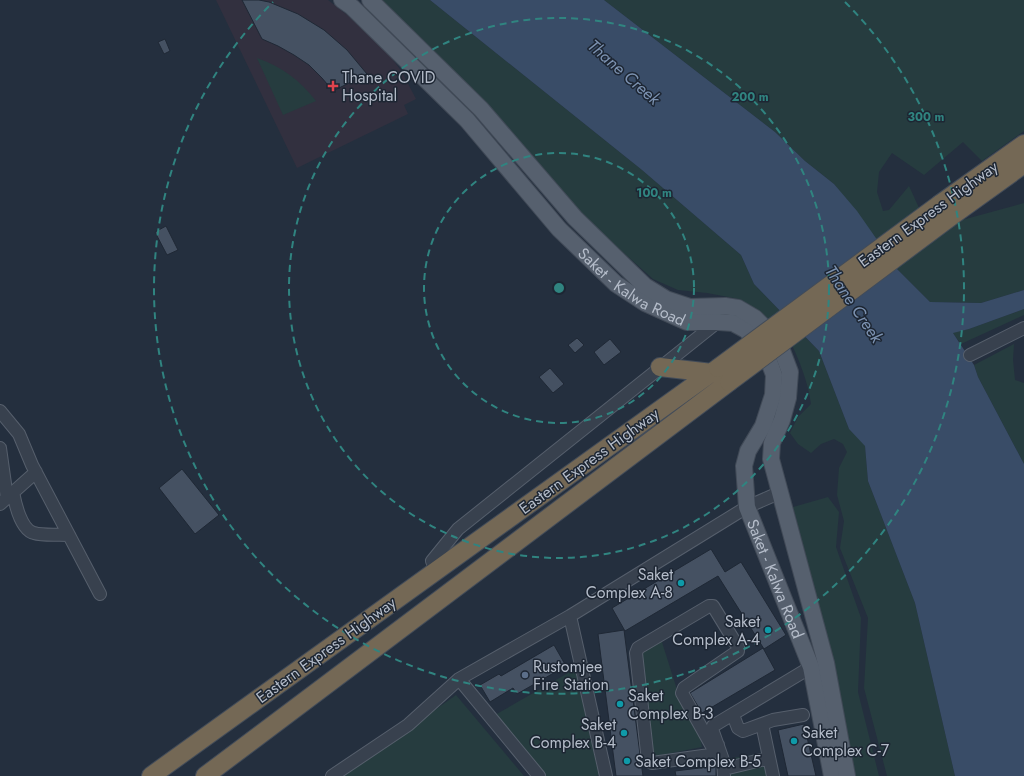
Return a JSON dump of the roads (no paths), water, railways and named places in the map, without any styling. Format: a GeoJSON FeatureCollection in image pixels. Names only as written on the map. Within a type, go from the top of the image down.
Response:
{"type":"FeatureCollection","features":[{"type":"Feature","properties":{"kind":"highway","name":"Eastern Express Highway"},"geometry":{"type":"LineString","coordinates":[[151,776],[436,571],[720,374],[945,211],[1024,144]]}},
{"type":"Feature","properties":{"kind":"highway","name":"Eastern Express Highway"},"geometry":{"type":"LineString","coordinates":[[945,211],[1024,164]]}},
{"type":"Feature","properties":{"kind":"highway"},"geometry":{"type":"LineString","coordinates":[[660,367],[720,374]]}},
{"type":"Feature","properties":{"kind":"highway","name":"Eastern Express Highway"},"geometry":{"type":"LineString","coordinates":[[205,776],[720,374]]}},
{"type":"Feature","properties":{"kind":"main road","name":"Saket - Kalwa Road"},"geometry":{"type":"LineString","coordinates":[[342,0],[352,7],[467,120],[559,229],[616,284],[645,303],[690,307],[725,306],[738,308],[755,318],[769,332],[781,348],[790,372],[788,398],[782,420],[772,444],[771,459],[826,663],[847,776]]}},
{"type":"Feature","properties":{"kind":"main road","name":"Saket - Kalwa Road"},"geometry":{"type":"LineString","coordinates":[[370,0],[490,119],[575,218],[663,304],[687,322],[733,323],[746,330],[767,356],[774,375],[773,395],[768,415],[748,451],[744,466],[747,507],[811,667],[832,776]]}},
{"type":"Feature","properties":{"kind":"main road"},"geometry":{"type":"LineString","coordinates":[[476,130],[490,119]]}},
{"type":"Feature","properties":{"kind":"street"},"geometry":{"type":"LineString","coordinates":[[436,571],[432,561],[458,529],[660,367],[719,322],[725,306]]}},
{"type":"Feature","properties":{"kind":"street"},"geometry":{"type":"LineString","coordinates":[[970,355],[1024,328]]}},
{"type":"Feature","properties":{"kind":"street"},"geometry":{"type":"LineString","coordinates":[[0,411],[19,434],[36,472],[100,594]]}},
{"type":"Feature","properties":{"kind":"street"},"geometry":{"type":"LineString","coordinates":[[0,448],[7,498],[16,506],[25,527],[32,533],[69,535]]}},
{"type":"Feature","properties":{"kind":"street"},"geometry":{"type":"LineString","coordinates":[[7,498],[36,472]]}},
{"type":"Feature","properties":{"kind":"street"},"geometry":{"type":"LineString","coordinates":[[332,776],[408,725],[459,679],[570,616],[747,507],[781,492]]}},
{"type":"Feature","properties":{"kind":"street"},"geometry":{"type":"LineString","coordinates":[[716,748],[710,754],[652,763],[648,761],[636,653],[638,648],[709,606],[713,606],[738,647],[738,651],[684,688],[682,693],[716,748],[723,760],[724,773],[769,758]]}},
{"type":"Feature","properties":{"kind":"street"},"geometry":{"type":"LineString","coordinates":[[570,616],[606,776]]}},
{"type":"Feature","properties":{"kind":"street"},"geometry":{"type":"LineString","coordinates":[[716,748],[712,729],[713,726],[811,667]]}},
{"type":"Feature","properties":{"kind":"street"},"geometry":{"type":"LineString","coordinates":[[459,679],[539,776]]}},
{"type":"Feature","properties":{"kind":"street"},"geometry":{"type":"LineString","coordinates":[[733,715],[738,728],[743,732],[773,720],[803,715]]}},
{"type":"Feature","properties":{"kind":"street"},"geometry":{"type":"LineString","coordinates":[[762,724],[773,776]]}},
{"type":"Feature","properties":{"kind":"water","name":"Thane Creek"},"geometry":{"type":"Polygon","coordinates":[[[430,0],[604,0],[775,132],[805,161],[834,184],[857,211],[896,268],[930,302],[981,303],[1024,290],[1024,309],[969,329],[953,333],[974,365],[978,377],[1024,464],[1024,776],[955,776],[915,603],[868,481],[865,446],[849,429],[819,351],[754,284],[741,255],[642,170],[430,0]]]}},
{"type":"Feature","properties":{"kind":"place","name":"Thane COVID Hospital"},"geometry":{"type":"Point","coordinates":[333,86]}},
{"type":"Feature","properties":{"kind":"place","name":"Saket Complex A-8"},"geometry":{"type":"Point","coordinates":[681,583]}},
{"type":"Feature","properties":{"kind":"place","name":"Saket Complex A-4"},"geometry":{"type":"Point","coordinates":[768,630]}},
{"type":"Feature","properties":{"kind":"place","name":"Rustomjee Fire Station"},"geometry":{"type":"Point","coordinates":[525,675]}},
{"type":"Feature","properties":{"kind":"place","name":"Saket Complex B-3"},"geometry":{"type":"Point","coordinates":[620,704]}},
{"type":"Feature","properties":{"kind":"place","name":"Saket Complex B-4"},"geometry":{"type":"Point","coordinates":[624,733]}},
{"type":"Feature","properties":{"kind":"place","name":"Saket Complex C-7"},"geometry":{"type":"Point","coordinates":[794,741]}},
{"type":"Feature","properties":{"kind":"place","name":"Saket Complex B-5"},"geometry":{"type":"Point","coordinates":[627,761]}}]}
